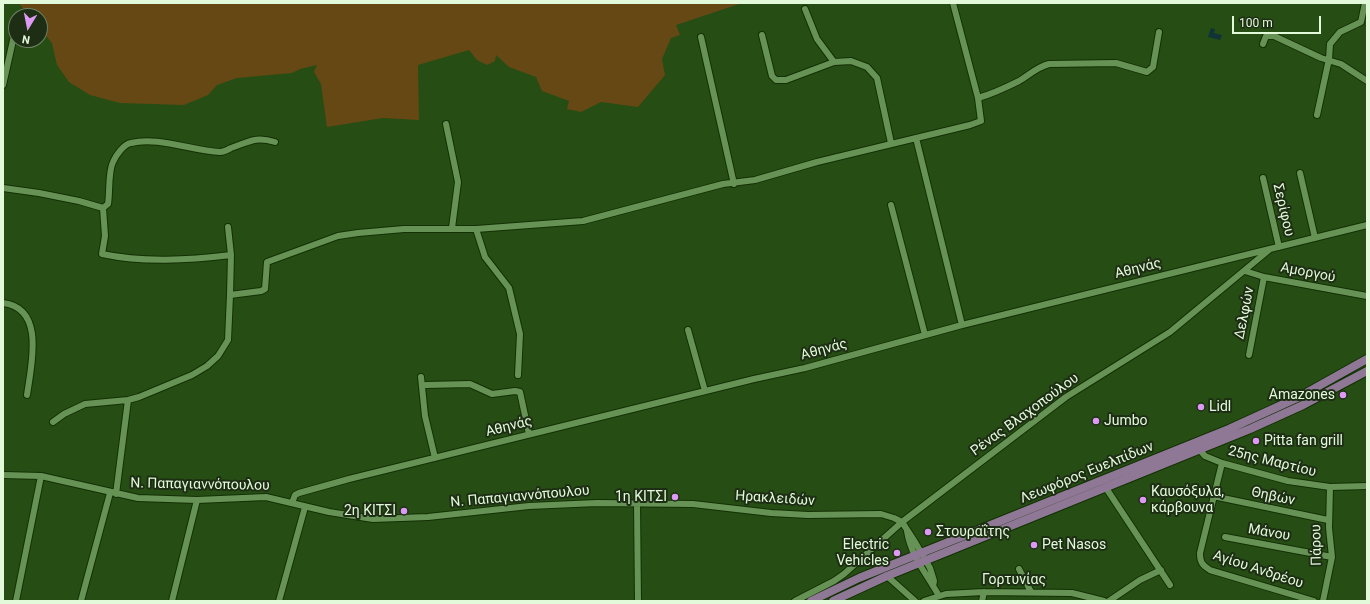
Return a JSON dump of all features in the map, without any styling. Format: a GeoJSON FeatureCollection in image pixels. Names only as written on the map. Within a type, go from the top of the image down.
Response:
{"type":"FeatureCollection","features":[{"type":"Feature","properties":{"kind":"main road","name":"Λεωφόρος Ευελπίδων"},"geometry":{"type":"LineString","coordinates":[[833,601],[887,576],[918,564],[924,557],[1230,429],[1299,398],[1367,359]]}},
{"type":"Feature","properties":{"kind":"main road","name":"Λεωφόρος Ευελπίδων"},"geometry":{"type":"LineString","coordinates":[[811,601],[859,578],[914,556],[924,557],[1106,488],[1284,414],[1367,371]]}},
{"type":"Feature","properties":{"kind":"street"},"geometry":{"type":"LineString","coordinates":[[230,295],[261,291],[265,289],[267,262],[338,236],[404,228],[476,229],[583,221],[723,184],[734,184],[755,180],[891,143],[981,122],[978,98],[953,3]]}},
{"type":"Feature","properties":{"kind":"street"},"geometry":{"type":"LineString","coordinates":[[1317,115],[1329,60],[1330,44],[1340,32],[1361,22],[1365,3]]}},
{"type":"Feature","properties":{"kind":"street"},"geometry":{"type":"LineString","coordinates":[[805,9],[817,39],[834,62]]}},
{"type":"Feature","properties":{"kind":"street"},"geometry":{"type":"LineString","coordinates":[[978,98],[997,92],[1020,80],[1039,67],[1049,64],[1116,64],[1147,72],[1153,67],[1159,32]]}},
{"type":"Feature","properties":{"kind":"street"},"geometry":{"type":"LineString","coordinates":[[762,36],[772,76],[776,80],[786,80],[834,62],[851,61],[867,67],[877,78],[891,143]]}},
{"type":"Feature","properties":{"kind":"street"},"geometry":{"type":"LineString","coordinates":[[1263,44],[1266,36],[1274,36],[1321,58],[1341,64],[1367,81]]}},
{"type":"Feature","properties":{"kind":"street"},"geometry":{"type":"LineString","coordinates":[[701,37],[734,184]]}},
{"type":"Feature","properties":{"kind":"street"},"geometry":{"type":"LineString","coordinates":[[3,85],[11,48]]}},
{"type":"Feature","properties":{"kind":"street"},"geometry":{"type":"LineString","coordinates":[[446,124],[458,182],[452,228]]}},
{"type":"Feature","properties":{"kind":"street"},"geometry":{"type":"LineString","coordinates":[[916,138],[962,324]]}},
{"type":"Feature","properties":{"kind":"street"},"geometry":{"type":"LineString","coordinates":[[103,208],[108,204],[111,187],[110,173],[113,162],[120,151],[130,143],[152,142],[204,151],[222,152],[254,139],[264,139],[275,142]]}},
{"type":"Feature","properties":{"kind":"street"},"geometry":{"type":"LineString","coordinates":[[1300,173],[1315,238]]}},
{"type":"Feature","properties":{"kind":"street","name":"Σερίφου"},"geometry":{"type":"LineString","coordinates":[[1263,178],[1279,247]]}},
{"type":"Feature","properties":{"kind":"street"},"geometry":{"type":"LineString","coordinates":[[3,188],[72,199],[103,208]]}},
{"type":"Feature","properties":{"kind":"street"},"geometry":{"type":"LineString","coordinates":[[891,205],[925,335]]}},
{"type":"Feature","properties":{"kind":"street"},"geometry":{"type":"LineString","coordinates":[[103,208],[105,236],[102,254],[166,260],[197,259],[231,255]]}},
{"type":"Feature","properties":{"kind":"street","name":"Αθηνάς"},"geometry":{"type":"LineString","coordinates":[[292,503],[295,495],[299,493],[529,434],[805,368],[962,324],[1367,225]]}},
{"type":"Feature","properties":{"kind":"street"},"geometry":{"type":"LineString","coordinates":[[53,422],[64,414],[84,404],[128,400],[192,375],[207,366],[218,356],[228,340],[231,255],[228,227]]}},
{"type":"Feature","properties":{"kind":"street"},"geometry":{"type":"LineString","coordinates":[[476,229],[485,257],[509,288],[520,334],[518,375]]}},
{"type":"Feature","properties":{"kind":"street","name":"Ρένας Βλαχοπούλου"},"geometry":{"type":"LineString","coordinates":[[795,601],[834,581],[844,574],[902,522],[1066,397],[1170,332],[1270,249]]}},
{"type":"Feature","properties":{"kind":"street","name":"Αμοργού"},"geometry":{"type":"LineString","coordinates":[[1245,271],[1264,277],[1367,295]]}},
{"type":"Feature","properties":{"kind":"street","name":"Δελφών"},"geometry":{"type":"LineString","coordinates":[[1249,355],[1264,277]]}},
{"type":"Feature","properties":{"kind":"street"},"geometry":{"type":"LineString","coordinates":[[3,303],[16,306],[26,315],[30,326],[32,360],[27,395]]}},
{"type":"Feature","properties":{"kind":"street"},"geometry":{"type":"LineString","coordinates":[[688,330],[705,391]]}},
{"type":"Feature","properties":{"kind":"street"},"geometry":{"type":"LineString","coordinates":[[421,377],[425,416],[435,458]]}},
{"type":"Feature","properties":{"kind":"street"},"geometry":{"type":"LineString","coordinates":[[426,385],[470,384],[492,394],[515,391],[520,392],[529,434]]}},
{"type":"Feature","properties":{"kind":"street"},"geometry":{"type":"LineString","coordinates":[[81,601],[113,494],[128,400]]}},
{"type":"Feature","properties":{"kind":"street","name":"25ης Μαρτίου"},"geometry":{"type":"LineString","coordinates":[[1200,449],[1205,456],[1222,463],[1288,481],[1330,487],[1367,486]]}},
{"type":"Feature","properties":{"kind":"street","name":"Αγίου Ανδρέου"},"geometry":{"type":"LineString","coordinates":[[1222,463],[1200,553],[1200,561],[1210,570],[1314,601]]}},
{"type":"Feature","properties":{"kind":"street","name":"Ν. Παπαγιαννόπουλου"},"geometry":{"type":"LineString","coordinates":[[3,475],[41,476],[113,494],[138,498],[197,500],[266,497],[305,507],[373,519],[428,517],[529,506],[637,503]]}},
{"type":"Feature","properties":{"kind":"street"},"geometry":{"type":"LineString","coordinates":[[16,601],[41,476]]}},
{"type":"Feature","properties":{"kind":"street","name":"Πάρου"},"geometry":{"type":"LineString","coordinates":[[1323,601],[1332,557],[1328,520],[1330,487]]}},
{"type":"Feature","properties":{"kind":"street"},"geometry":{"type":"LineString","coordinates":[[1106,488],[1170,585]]}},
{"type":"Feature","properties":{"kind":"street","name":"Θηβών"},"geometry":{"type":"LineString","coordinates":[[1213,496],[1328,520]]}},
{"type":"Feature","properties":{"kind":"street"},"geometry":{"type":"LineString","coordinates":[[172,601],[197,500]]}},
{"type":"Feature","properties":{"kind":"street"},"geometry":{"type":"LineString","coordinates":[[637,503],[636,571],[638,601]]}},
{"type":"Feature","properties":{"kind":"street","name":"Ηρακλειδών"},"geometry":{"type":"LineString","coordinates":[[637,503],[693,504],[801,515],[881,514],[902,522]]}},
{"type":"Feature","properties":{"kind":"street"},"geometry":{"type":"LineString","coordinates":[[279,601],[305,507]]}},
{"type":"Feature","properties":{"kind":"street"},"geometry":{"type":"LineString","coordinates":[[902,522],[924,557],[934,581],[933,586]]}},
{"type":"Feature","properties":{"kind":"street"},"geometry":{"type":"LineString","coordinates":[[907,530],[909,545],[914,556],[939,596]]}},
{"type":"Feature","properties":{"kind":"street","name":"Μάνου"},"geometry":{"type":"LineString","coordinates":[[1225,538],[1332,557]]}},
{"type":"Feature","properties":{"kind":"street"},"geometry":{"type":"LineString","coordinates":[[1020,569],[1032,592]]}},
{"type":"Feature","properties":{"kind":"street"},"geometry":{"type":"LineString","coordinates":[[1109,601],[1140,580],[1160,570]]}},
{"type":"Feature","properties":{"kind":"street"},"geometry":{"type":"LineString","coordinates":[[887,576],[915,601]]}},
{"type":"Feature","properties":{"kind":"street"},"geometry":{"type":"LineString","coordinates":[[982,601],[984,592]]}},
{"type":"Feature","properties":{"kind":"street","name":"Γορτυνίας"},"geometry":{"type":"LineString","coordinates":[[924,601],[939,596],[946,598],[984,592],[1072,593],[1087,598],[1104,601]]}},
{"type":"Feature","properties":{"kind":"shaded area"},"geometry":{"type":"Polygon","coordinates":[[[19,3],[742,3],[676,25],[680,35],[671,38],[662,59],[665,75],[638,107],[601,102],[581,112],[567,109],[569,101],[542,91],[536,77],[509,67],[496,55],[495,61],[487,65],[477,60],[469,50],[418,65],[419,120],[383,118],[327,127],[321,84],[314,72],[317,65],[300,69],[292,73],[237,78],[217,85],[208,95],[184,105],[120,103],[90,95],[69,82],[57,65],[52,43],[48,38],[48,8],[23,8],[19,3]]]}},
{"type":"Feature","properties":{"kind":"water"},"geometry":{"type":"Polygon","coordinates":[[[1211,28],[1215,29],[1214,33],[1222,35],[1220,40],[1208,37],[1211,28]]]}},
{"type":"Feature","properties":{"kind":"place","name":"Amazones"},"geometry":{"type":"Point","coordinates":[1343,395]}},
{"type":"Feature","properties":{"kind":"place","name":"Lidl"},"geometry":{"type":"Point","coordinates":[1201,407]}},
{"type":"Feature","properties":{"kind":"place","name":"Jumbo"},"geometry":{"type":"Point","coordinates":[1096,421]}},
{"type":"Feature","properties":{"kind":"place","name":"Pitta fan grill"},"geometry":{"type":"Point","coordinates":[1256,441]}},
{"type":"Feature","properties":{"kind":"place","name":"1η ΚΙΤΣΙ"},"geometry":{"type":"Point","coordinates":[675,497]}},
{"type":"Feature","properties":{"kind":"place","name":"Καυσόξυλα, κάρβουνα"},"geometry":{"type":"Point","coordinates":[1143,500]}},
{"type":"Feature","properties":{"kind":"place","name":"2η ΚΙΤΣΙ"},"geometry":{"type":"Point","coordinates":[404,511]}},
{"type":"Feature","properties":{"kind":"place","name":"Στουραΐτης"},"geometry":{"type":"Point","coordinates":[928,532]}},
{"type":"Feature","properties":{"kind":"place","name":"Pet Nasos"},"geometry":{"type":"Point","coordinates":[1034,545]}},
{"type":"Feature","properties":{"kind":"place","name":"Electric Vehicles"},"geometry":{"type":"Point","coordinates":[897,553]}}]}
